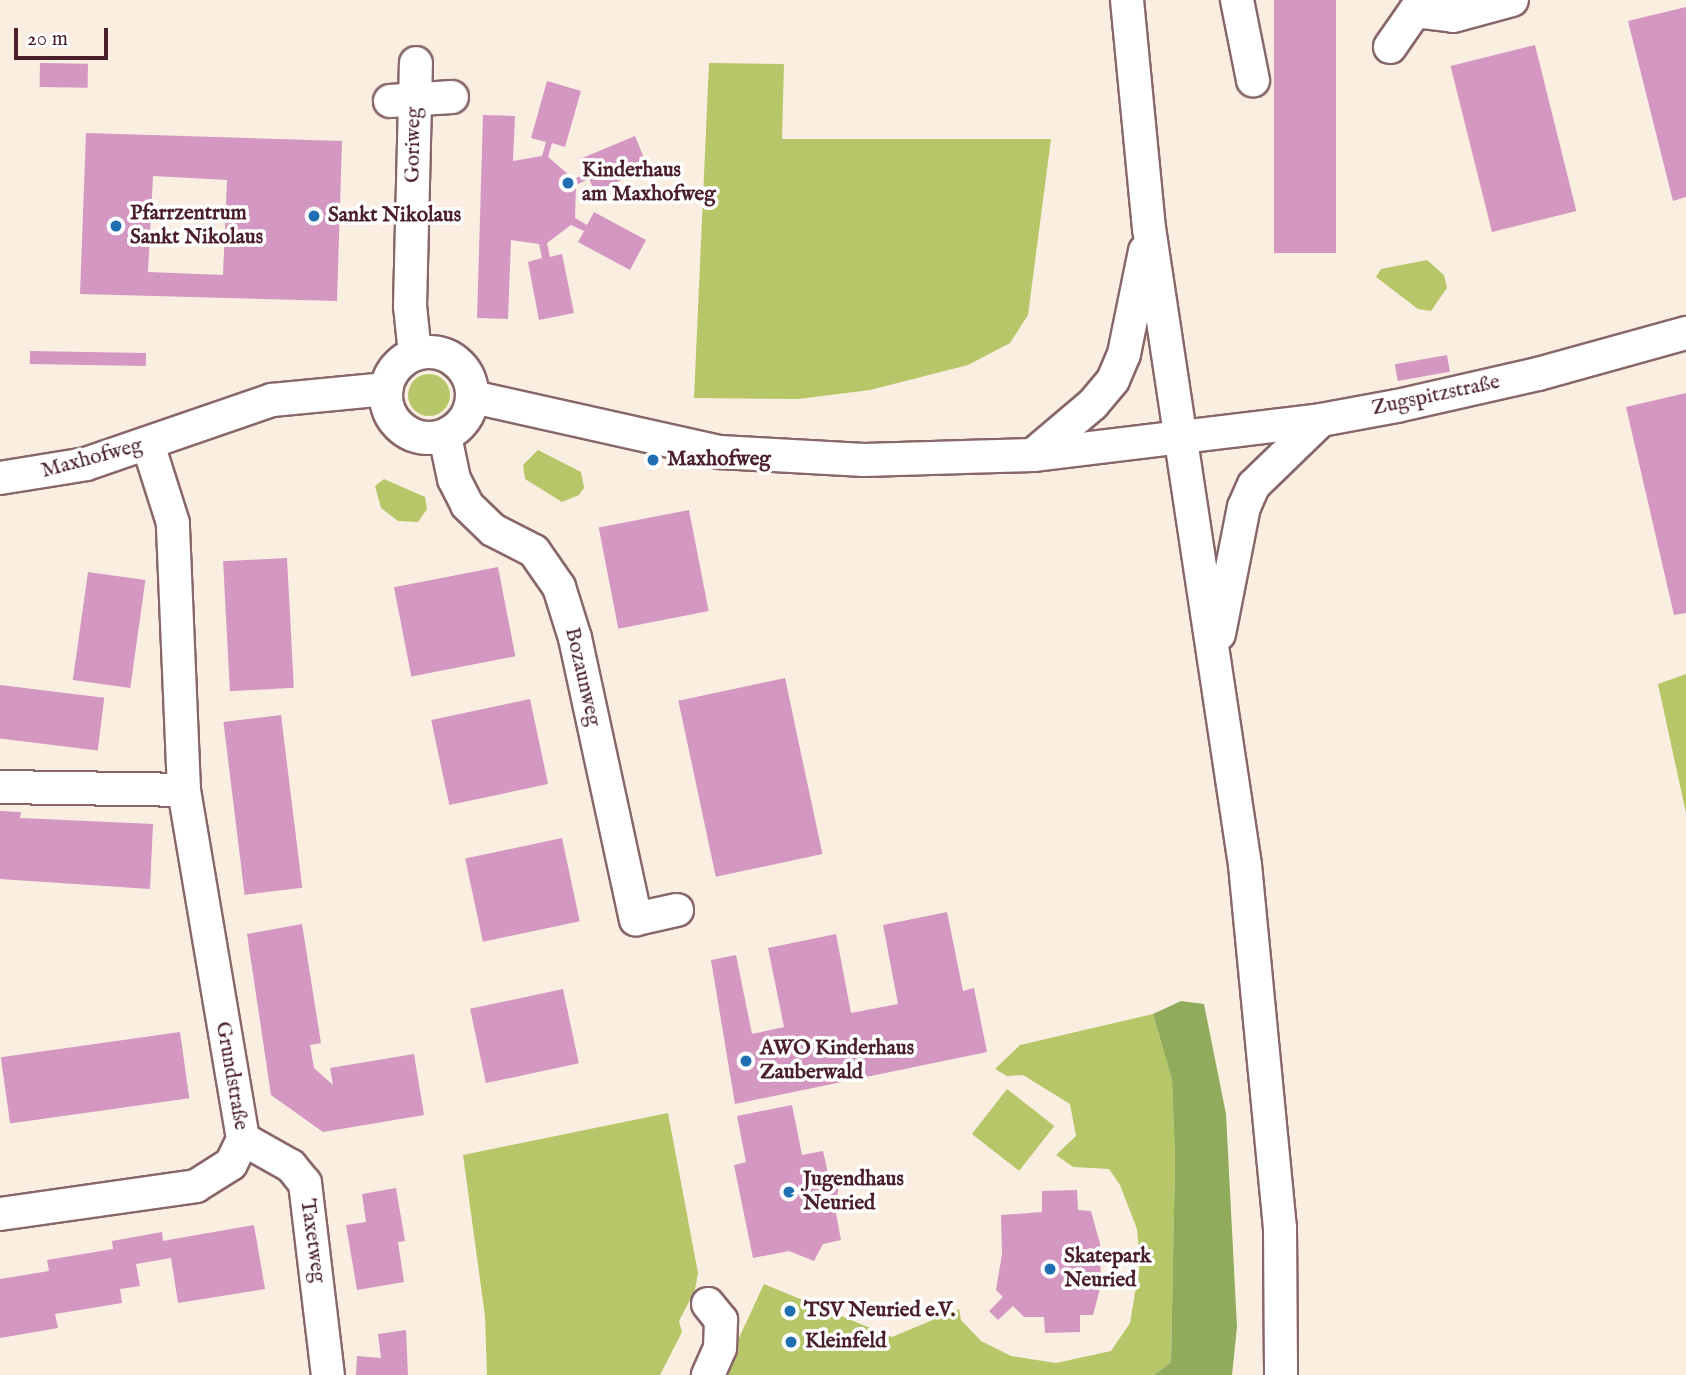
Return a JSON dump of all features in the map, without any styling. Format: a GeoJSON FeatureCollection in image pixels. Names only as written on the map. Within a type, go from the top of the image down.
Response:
{"type":"FeatureCollection","features":[{"type":"Feature","properties":{"kind":"street"},"geometry":{"type":"LineString","coordinates":[[1127,0],[1149,228],[1245,865],[1280,1228],[1281,1375]]}},
{"type":"Feature","properties":{"kind":"street"},"geometry":{"type":"LineString","coordinates":[[1237,0],[1253,80]]}},
{"type":"Feature","properties":{"kind":"street"},"geometry":{"type":"LineString","coordinates":[[1391,47],[1414,5],[1452,16],[1512,0]]}},
{"type":"Feature","properties":{"kind":"street","name":"Goriweg"},"geometry":{"type":"LineString","coordinates":[[415,354],[410,306],[403,101],[416,63]]}},
{"type":"Feature","properties":{"kind":"street"},"geometry":{"type":"LineString","coordinates":[[403,101],[452,97]]}},
{"type":"Feature","properties":{"kind":"street"},"geometry":{"type":"LineString","coordinates":[[1033,455],[1093,404],[1113,380],[1130,333],[1149,228]]}},
{"type":"Feature","properties":{"kind":"street","name":"Zugspitzstraße"},"geometry":{"type":"LineString","coordinates":[[1181,438],[1321,420],[1538,374],[1686,333]]}},
{"type":"Feature","properties":{"kind":"street"},"geometry":{"type":"LineString","coordinates":[[435,352],[455,361],[469,377],[473,397],[465,420],[445,436],[430,439],[402,430],[387,404],[386,389],[397,365],[415,354],[435,352]]}},
{"type":"Feature","properties":{"kind":"street","name":"Maxhofweg"},"geometry":{"type":"LineString","coordinates":[[0,478],[86,464],[148,444],[202,421],[272,400],[386,389]]}},
{"type":"Feature","properties":{"kind":"street"},"geometry":{"type":"LineString","coordinates":[[473,397],[720,452],[864,460],[1033,455],[1181,438]]}},
{"type":"Feature","properties":{"kind":"street"},"geometry":{"type":"LineString","coordinates":[[1215,660],[1244,507],[1272,464],[1321,420]]}},
{"type":"Feature","properties":{"kind":"street","name":"Bozaunweg"},"geometry":{"type":"LineString","coordinates":[[445,436],[454,480],[467,505],[493,530],[534,551],[559,587],[575,638],[636,919],[677,910]]}},
{"type":"Feature","properties":{"kind":"street","name":"Grundstraße"},"geometry":{"type":"LineString","coordinates":[[0,1214],[196,1185],[231,1164],[243,1139],[184,790],[173,523],[148,444]]}},
{"type":"Feature","properties":{"kind":"street"},"geometry":{"type":"LineString","coordinates":[[0,787],[184,790]]}},
{"type":"Feature","properties":{"kind":"street","name":"Taxetweg"},"geometry":{"type":"LineString","coordinates":[[243,1139],[292,1166],[304,1183],[328,1375]]}},
{"type":"Feature","properties":{"kind":"street"},"geometry":{"type":"LineString","coordinates":[[708,1304],[721,1320],[720,1348],[708,1375]]}},
{"type":"Feature","properties":{"kind":"green space"},"geometry":{"type":"Polygon","coordinates":[[[709,63],[784,64],[782,139],[1051,139],[1028,315],[1010,343],[968,365],[870,390],[798,399],[694,398],[709,63]]]}},
{"type":"Feature","properties":{"kind":"green space"},"geometry":{"type":"Polygon","coordinates":[[[1427,260],[1444,275],[1447,288],[1431,311],[1418,309],[1376,277],[1381,269],[1427,260]]]}},
{"type":"Feature","properties":{"kind":"green space"},"geometry":{"type":"Polygon","coordinates":[[[429,374],[444,380],[450,395],[444,410],[429,416],[414,410],[408,395],[414,380],[429,374]]]}},
{"type":"Feature","properties":{"kind":"green space"},"geometry":{"type":"Polygon","coordinates":[[[538,450],[581,472],[584,488],[579,495],[562,502],[525,479],[523,465],[538,450]]]}},
{"type":"Feature","properties":{"kind":"green space"},"geometry":{"type":"Polygon","coordinates":[[[384,479],[425,497],[427,509],[418,522],[398,521],[381,508],[375,486],[384,479]]]}},
{"type":"Feature","properties":{"kind":"green space"},"geometry":{"type":"Polygon","coordinates":[[[1686,674],[1686,813],[1658,684],[1686,674]]]}},
{"type":"Feature","properties":{"kind":"green space"},"geometry":{"type":"Polygon","coordinates":[[[1181,1001],[1204,1004],[1226,1114],[1237,1327],[1232,1375],[1154,1375],[1171,1362],[1175,1159],[1172,1080],[1153,1014],[1181,1001]]]}},
{"type":"Feature","properties":{"kind":"green space"},"geometry":{"type":"Polygon","coordinates":[[[1153,1014],[1172,1080],[1175,1159],[1171,1362],[1154,1375],[696,1375],[726,1366],[764,1284],[892,1337],[959,1309],[961,1320],[981,1341],[1011,1356],[1056,1363],[1111,1351],[1130,1323],[1140,1263],[1137,1229],[1120,1185],[1109,1169],[1073,1167],[1056,1155],[1076,1136],[1070,1104],[1023,1075],[1007,1076],[995,1069],[1020,1045],[1153,1014]]]}},
{"type":"Feature","properties":{"kind":"green space"},"geometry":{"type":"Polygon","coordinates":[[[1007,1089],[1054,1126],[1019,1171],[972,1134],[1007,1089]]]}},
{"type":"Feature","properties":{"kind":"green space"},"geometry":{"type":"Polygon","coordinates":[[[668,1113],[698,1273],[695,1290],[679,1321],[682,1332],[660,1375],[487,1375],[485,1316],[463,1155],[668,1113]]]}},
{"type":"Feature","properties":{"kind":"building"},"geometry":{"type":"Polygon","coordinates":[[[1274,0],[1336,0],[1336,253],[1274,253],[1274,0]]]}},
{"type":"Feature","properties":{"kind":"building"},"geometry":{"type":"Polygon","coordinates":[[[1686,7],[1686,197],[1673,201],[1628,21],[1686,7]]]}},
{"type":"Feature","properties":{"kind":"building"},"geometry":{"type":"Polygon","coordinates":[[[1535,45],[1576,211],[1492,232],[1451,66],[1535,45]]]}},
{"type":"Feature","properties":{"kind":"building"},"geometry":{"type":"Polygon","coordinates":[[[40,63],[88,64],[88,88],[40,87],[40,63]]]}},
{"type":"Feature","properties":{"kind":"building"},"geometry":{"type":"Polygon","coordinates":[[[547,81],[581,91],[565,147],[552,143],[548,157],[574,179],[587,173],[580,159],[635,136],[648,168],[595,192],[589,179],[576,185],[575,218],[587,225],[594,212],[646,240],[630,270],[578,242],[584,231],[571,225],[547,243],[550,257],[562,254],[574,313],[539,320],[528,262],[542,258],[539,244],[511,240],[508,319],[477,318],[483,115],[515,116],[513,161],[542,156],[546,142],[531,138],[547,81]]]}},
{"type":"Feature","properties":{"kind":"building"},"geometry":{"type":"Polygon","coordinates":[[[86,133],[342,141],[337,301],[80,294],[86,133]],[[153,176],[148,272],[223,275],[227,180],[153,176]]]}},
{"type":"Feature","properties":{"kind":"building"},"geometry":{"type":"Polygon","coordinates":[[[30,351],[146,353],[146,366],[30,364],[30,351]]]}},
{"type":"Feature","properties":{"kind":"building"},"geometry":{"type":"Polygon","coordinates":[[[1447,355],[1450,372],[1398,381],[1395,364],[1447,355]]]}},
{"type":"Feature","properties":{"kind":"building"},"geometry":{"type":"Polygon","coordinates":[[[1686,393],[1686,613],[1674,615],[1626,407],[1686,393]]]}},
{"type":"Feature","properties":{"kind":"building"},"geometry":{"type":"Polygon","coordinates":[[[689,510],[709,611],[618,629],[599,528],[689,510]]]}},
{"type":"Feature","properties":{"kind":"building"},"geometry":{"type":"Polygon","coordinates":[[[287,558],[294,688],[230,691],[223,561],[287,558]]]}},
{"type":"Feature","properties":{"kind":"building"},"geometry":{"type":"Polygon","coordinates":[[[498,567],[515,656],[411,677],[394,587],[498,567]]]}},
{"type":"Feature","properties":{"kind":"building"},"geometry":{"type":"Polygon","coordinates":[[[88,572],[145,580],[130,688],[73,680],[88,572]]]}},
{"type":"Feature","properties":{"kind":"building"},"geometry":{"type":"Polygon","coordinates":[[[785,678],[822,854],[716,877],[678,701],[785,678]]]}},
{"type":"Feature","properties":{"kind":"building"},"geometry":{"type":"Polygon","coordinates":[[[0,685],[104,698],[98,750],[0,738],[0,685]]]}},
{"type":"Feature","properties":{"kind":"building"},"geometry":{"type":"Polygon","coordinates":[[[530,699],[548,784],[449,805],[431,720],[530,699]]]}},
{"type":"Feature","properties":{"kind":"building"},"geometry":{"type":"Polygon","coordinates":[[[281,715],[302,888],[245,895],[223,722],[281,715]]]}},
{"type":"Feature","properties":{"kind":"building"},"geometry":{"type":"Polygon","coordinates":[[[0,811],[21,812],[20,818],[153,824],[150,889],[0,879],[0,811]]]}},
{"type":"Feature","properties":{"kind":"building"},"geometry":{"type":"Polygon","coordinates":[[[562,838],[580,921],[483,942],[465,859],[562,838]]]}},
{"type":"Feature","properties":{"kind":"building"},"geometry":{"type":"Polygon","coordinates":[[[947,912],[963,991],[974,988],[987,1052],[735,1104],[711,960],[736,955],[752,1034],[784,1027],[768,948],[836,934],[851,1013],[898,1004],[883,925],[947,912]]]}},
{"type":"Feature","properties":{"kind":"building"},"geometry":{"type":"Polygon","coordinates":[[[302,924],[321,1043],[310,1045],[314,1068],[333,1085],[330,1068],[414,1054],[424,1115],[323,1132],[271,1095],[247,934],[302,924]]]}},
{"type":"Feature","properties":{"kind":"building"},"geometry":{"type":"Polygon","coordinates":[[[563,989],[579,1063],[486,1083],[470,1009],[563,989]]]}},
{"type":"Feature","properties":{"kind":"building"},"geometry":{"type":"Polygon","coordinates":[[[180,1032],[189,1098],[10,1124],[1,1057],[180,1032]]]}},
{"type":"Feature","properties":{"kind":"building","name":"Jugendhaus Neuried"},"geometry":{"type":"Polygon","coordinates":[[[792,1105],[802,1155],[823,1151],[830,1182],[840,1179],[835,1208],[841,1240],[823,1244],[814,1261],[789,1251],[753,1258],[734,1165],[746,1162],[737,1116],[792,1105]]]}},
{"type":"Feature","properties":{"kind":"building"},"geometry":{"type":"Polygon","coordinates":[[[396,1188],[405,1241],[398,1242],[404,1282],[357,1290],[346,1225],[366,1222],[362,1194],[396,1188]]]}},
{"type":"Feature","properties":{"kind":"building","name":"Skatepark Neuried"},"geometry":{"type":"Polygon","coordinates":[[[1077,1190],[1078,1210],[1091,1211],[1100,1244],[1101,1285],[1093,1315],[1080,1315],[1080,1332],[1045,1333],[1044,1317],[1024,1317],[1013,1306],[998,1320],[989,1311],[1003,1297],[996,1290],[1002,1254],[1001,1215],[1042,1212],[1042,1191],[1077,1190]]]}},
{"type":"Feature","properties":{"kind":"building"},"geometry":{"type":"Polygon","coordinates":[[[254,1225],[265,1289],[178,1303],[171,1258],[136,1264],[140,1286],[120,1289],[122,1303],[55,1314],[58,1328],[0,1338],[0,1279],[49,1271],[47,1260],[113,1249],[112,1241],[162,1232],[163,1241],[254,1225]]]}},
{"type":"Feature","properties":{"kind":"building"},"geometry":{"type":"Polygon","coordinates":[[[406,1330],[408,1375],[356,1375],[357,1356],[381,1358],[378,1334],[406,1330]]]}},
{"type":"Feature","properties":{"kind":"place","name":"Kinderhaus am Maxhofweg"},"geometry":{"type":"Point","coordinates":[568,183]}},
{"type":"Feature","properties":{"kind":"place","name":"Sankt Nikolaus"},"geometry":{"type":"Point","coordinates":[314,216]}},
{"type":"Feature","properties":{"kind":"place","name":"Pfarrzentrum Sankt Nikolaus"},"geometry":{"type":"Point","coordinates":[116,226]}},
{"type":"Feature","properties":{"kind":"place","name":"Maxhofweg"},"geometry":{"type":"Point","coordinates":[653,460]}},
{"type":"Feature","properties":{"kind":"place","name":"AWO Kinderhaus Zauberwald"},"geometry":{"type":"Point","coordinates":[746,1061]}},
{"type":"Feature","properties":{"kind":"place","name":"Jugendhaus Neuried"},"geometry":{"type":"Point","coordinates":[789,1192]}},
{"type":"Feature","properties":{"kind":"place","name":"Skatepark Neuried"},"geometry":{"type":"Point","coordinates":[1050,1269]}},
{"type":"Feature","properties":{"kind":"place","name":"TSV Neuried e.V."},"geometry":{"type":"Point","coordinates":[790,1311]}},
{"type":"Feature","properties":{"kind":"place","name":"Kleinfeld"},"geometry":{"type":"Point","coordinates":[791,1342]}}]}
